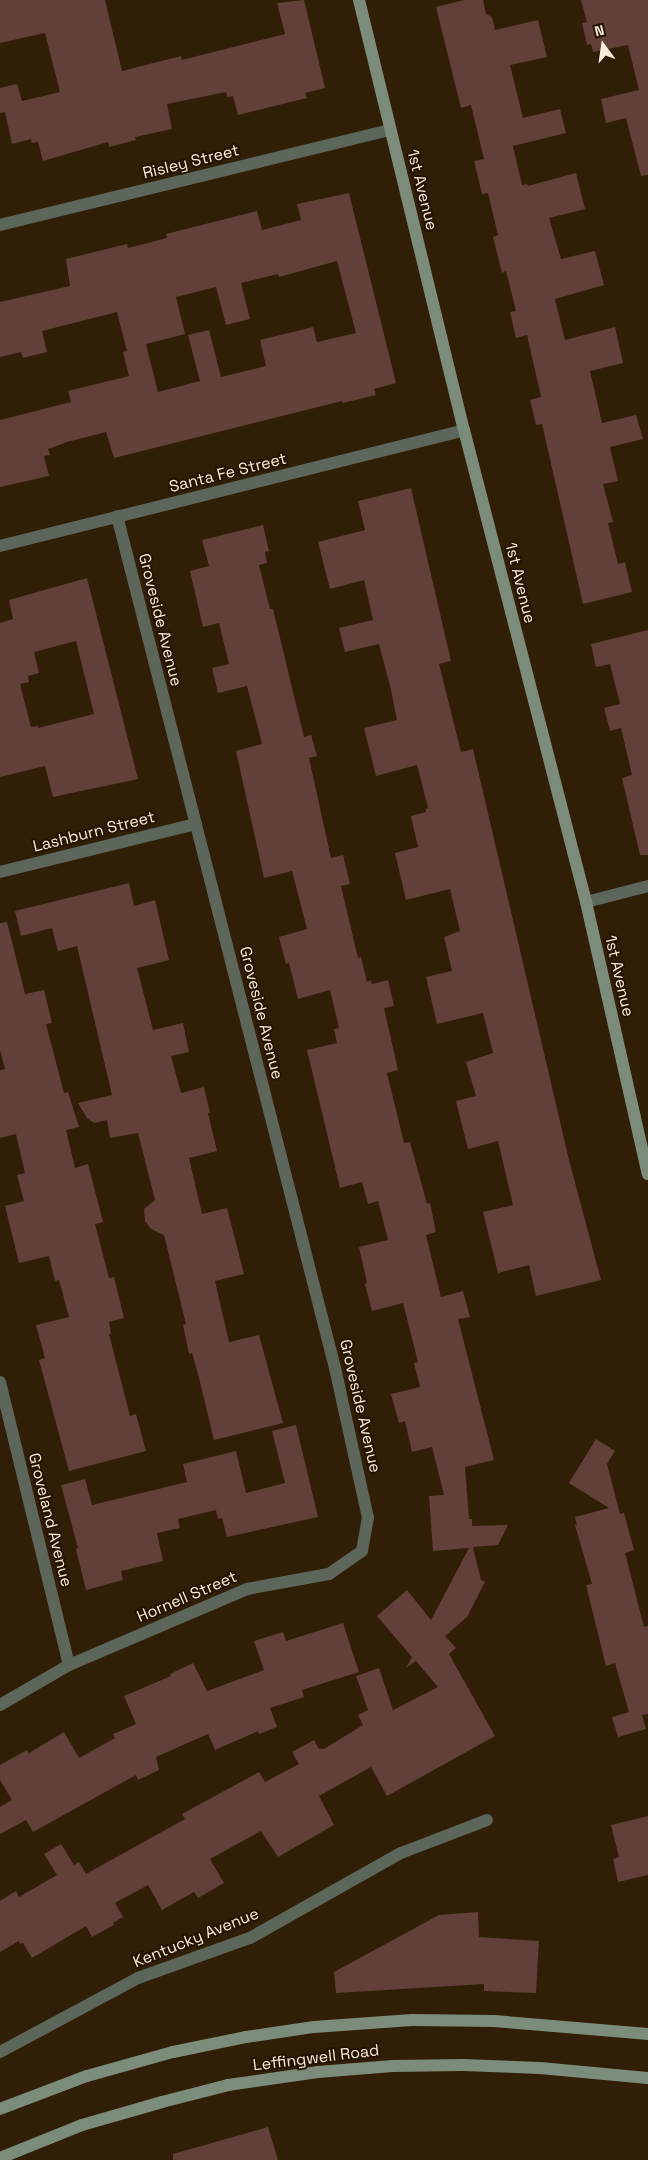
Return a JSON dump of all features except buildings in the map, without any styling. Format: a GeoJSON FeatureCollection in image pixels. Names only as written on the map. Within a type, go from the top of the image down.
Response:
{"type":"FeatureCollection","features":[{"type":"Feature","properties":{"kind":"main road","name":"1st Avenue"},"geometry":{"type":"LineString","coordinates":[[360,0],[464,430],[586,902],[648,1174]]}},
{"type":"Feature","properties":{"kind":"main road","name":"Leffingwell Road"},"geometry":{"type":"LineString","coordinates":[[0,2109],[87,2076],[173,2052],[246,2037],[314,2027],[412,2020],[494,2021],[648,2034]]}},
{"type":"Feature","properties":{"kind":"main road","name":"Leffingwell Road"},"geometry":{"type":"LineString","coordinates":[[0,2158],[82,2125],[139,2108],[228,2085],[318,2072],[393,2066],[463,2065],[540,2068],[648,2078]]}},
{"type":"Feature","properties":{"kind":"street","name":"Risley Street"},"geometry":{"type":"LineString","coordinates":[[0,225],[390,130]]}},
{"type":"Feature","properties":{"kind":"street","name":"Santa Fe Street"},"geometry":{"type":"LineString","coordinates":[[0,546],[464,430]]}},
{"type":"Feature","properties":{"kind":"street","name":"Groveside Avenue"},"geometry":{"type":"LineString","coordinates":[[117,516],[333,1358],[368,1518]]}},
{"type":"Feature","properties":{"kind":"street","name":"Lashburn Street"},"geometry":{"type":"LineString","coordinates":[[0,872],[196,824]]}},
{"type":"Feature","properties":{"kind":"street"},"geometry":{"type":"LineString","coordinates":[[586,902],[648,886]]}},
{"type":"Feature","properties":{"kind":"street","name":"Groveland Avenue"},"geometry":{"type":"LineString","coordinates":[[0,1382],[69,1665]]}},
{"type":"Feature","properties":{"kind":"street","name":"Hornell Street"},"geometry":{"type":"LineString","coordinates":[[0,1705],[69,1665],[247,1589],[329,1574],[362,1551],[368,1518]]}},
{"type":"Feature","properties":{"kind":"street","name":"Kentucky Avenue"},"geometry":{"type":"LineString","coordinates":[[0,2052],[138,1978],[250,1938],[401,1852],[487,1820]]}}]}
